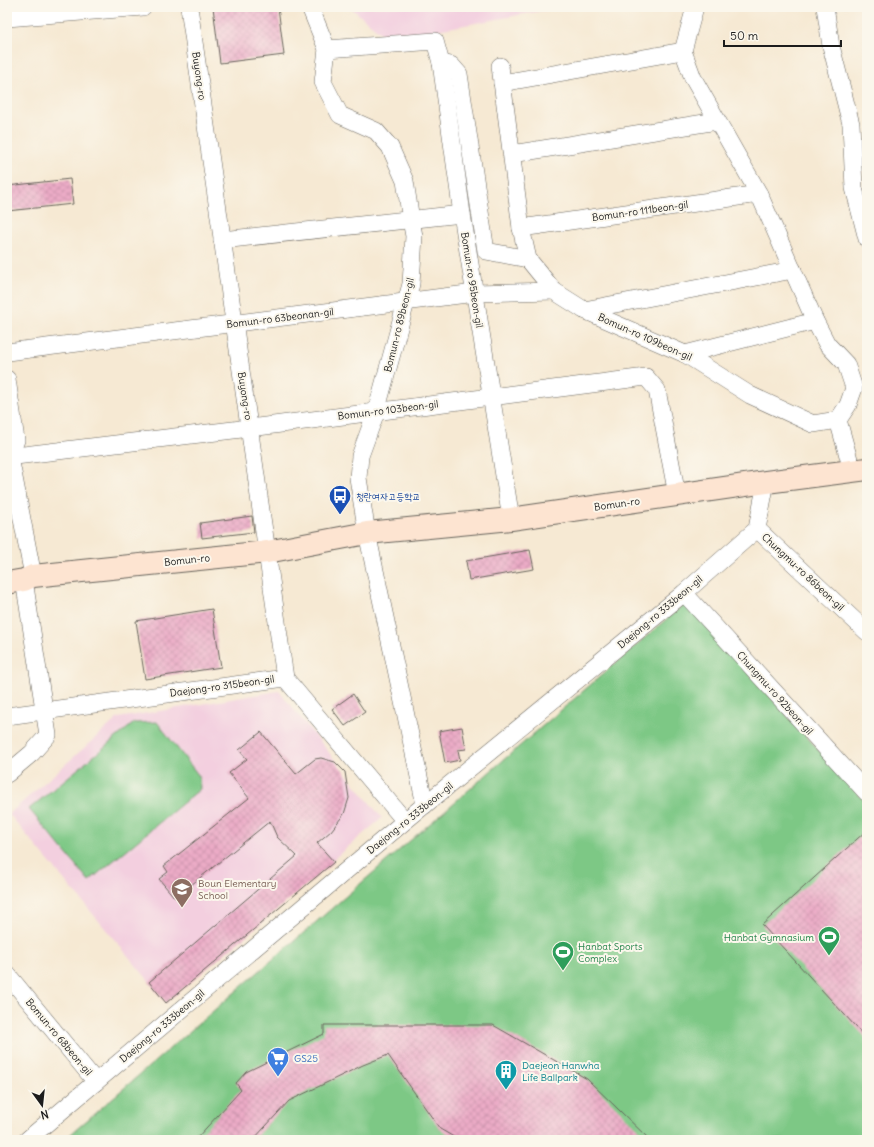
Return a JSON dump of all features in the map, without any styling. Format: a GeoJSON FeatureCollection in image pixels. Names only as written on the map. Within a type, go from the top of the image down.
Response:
{"type":"FeatureCollection","features":[{"type":"Feature","properties":{"kind":"main road","name":"Bomun-ro"},"geometry":{"type":"LineString","coordinates":[[21,579],[267,552],[367,533],[511,519],[859,469]]}},
{"type":"Feature","properties":{"kind":"street"},"geometry":{"type":"LineString","coordinates":[[7,18],[144,7]]}},
{"type":"Feature","properties":{"kind":"street","name":"Buyong-ro"},"geometry":{"type":"LineString","coordinates":[[189,7],[285,678]]}},
{"type":"Feature","properties":{"kind":"street","name":"Bomun-ro 89beon-gil"},"geometry":{"type":"LineString","coordinates":[[310,7],[326,49],[323,82],[340,115],[376,131],[390,147],[405,181],[414,236],[411,284],[376,412],[360,456],[358,478],[367,533]]}},
{"type":"Feature","properties":{"kind":"street"},"geometry":{"type":"LineString","coordinates":[[695,7],[683,51],[693,78],[759,194],[815,321],[827,344],[846,364],[854,388],[848,405],[838,420],[859,469]]}},
{"type":"Feature","properties":{"kind":"street"},"geometry":{"type":"LineString","coordinates":[[825,7],[831,46],[851,124],[854,188],[867,239]]}},
{"type":"Feature","properties":{"kind":"street","name":"Bomun-ro 95beon-gil"},"geometry":{"type":"LineString","coordinates":[[326,49],[435,41],[441,63],[462,214],[511,519]]}},
{"type":"Feature","properties":{"kind":"street"},"geometry":{"type":"LineString","coordinates":[[502,84],[683,51]]}},
{"type":"Feature","properties":{"kind":"street"},"geometry":{"type":"LineString","coordinates":[[441,63],[451,65],[459,74],[486,251],[528,259]]}},
{"type":"Feature","properties":{"kind":"street","name":"Bomun-ro 109beon-gil"},"geometry":{"type":"LineString","coordinates":[[500,66],[522,228],[528,259],[554,291],[584,310],[685,354],[750,395],[813,424],[838,420]]}},
{"type":"Feature","properties":{"kind":"street"},"geometry":{"type":"LineString","coordinates":[[512,154],[717,121]]}},
{"type":"Feature","properties":{"kind":"street","name":"Bomun-ro 111beon-gil"},"geometry":{"type":"LineString","coordinates":[[522,228],[759,194]]}},
{"type":"Feature","properties":{"kind":"street"},"geometry":{"type":"LineString","coordinates":[[222,240],[462,214]]}},
{"type":"Feature","properties":{"kind":"street"},"geometry":{"type":"LineString","coordinates":[[584,310],[793,270]]}},
{"type":"Feature","properties":{"kind":"street","name":"Bomun-ro 63beonan-gil"},"geometry":{"type":"LineString","coordinates":[[7,352],[475,293],[554,291]]}},
{"type":"Feature","properties":{"kind":"street"},"geometry":{"type":"LineString","coordinates":[[685,354],[815,321]]}},
{"type":"Feature","properties":{"kind":"street","name":"Bomun-ro 103beon-gil"},"geometry":{"type":"LineString","coordinates":[[9,457],[250,428],[646,377],[657,390],[677,495]]}},
{"type":"Feature","properties":{"kind":"street"},"geometry":{"type":"LineString","coordinates":[[7,379],[16,440],[9,457],[21,579],[48,735],[32,753],[7,774]]}},
{"type":"Feature","properties":{"kind":"street"},"geometry":{"type":"LineString","coordinates":[[757,528],[766,482]]}},
{"type":"Feature","properties":{"kind":"street","name":"Daejong-ro 333beon-gil"},"geometry":{"type":"LineString","coordinates":[[27,1140],[405,821],[684,593],[757,528]]}},
{"type":"Feature","properties":{"kind":"street","name":"Chungmu-ro 86beon-gil"},"geometry":{"type":"LineString","coordinates":[[757,528],[867,632]]}},
{"type":"Feature","properties":{"kind":"street"},"geometry":{"type":"LineString","coordinates":[[367,533],[426,805]]}},
{"type":"Feature","properties":{"kind":"street","name":"Chungmu-ro 92beon-gil"},"geometry":{"type":"LineString","coordinates":[[684,593],[867,793]]}},
{"type":"Feature","properties":{"kind":"street","name":"Daejong-ro 315beon-gil"},"geometry":{"type":"LineString","coordinates":[[7,716],[285,678],[405,821]]}},
{"type":"Feature","properties":{"kind":"street","name":"Bomun-ro 68beon-gil"},"geometry":{"type":"LineString","coordinates":[[7,974],[96,1082]]}},
{"type":"Feature","properties":{"kind":"shaded area"},"geometry":{"type":"Polygon","coordinates":[[[350,7],[575,7],[541,11],[388,39],[350,7]]]}},
{"type":"Feature","properties":{"kind":"shaded area","name":"Boun Elementary School"},"geometry":{"type":"Polygon","coordinates":[[[279,691],[382,818],[166,1001],[9,814],[118,718],[279,691]]]}},
{"type":"Feature","properties":{"kind":"green space","name":"Hanbat Sports Complex"},"geometry":{"type":"Polygon","coordinates":[[[685,603],[867,803],[867,1140],[64,1140],[685,603]]]}},
{"type":"Feature","properties":{"kind":"green space"},"geometry":{"type":"Polygon","coordinates":[[[157,722],[199,776],[200,789],[89,881],[29,809],[134,723],[157,722]]]}},
{"type":"Feature","properties":{"kind":"building"},"geometry":{"type":"Polygon","coordinates":[[[213,7],[278,7],[284,55],[220,63],[213,7]]]}},
{"type":"Feature","properties":{"kind":"building"},"geometry":{"type":"Polygon","coordinates":[[[70,179],[73,204],[7,211],[7,186],[70,179]]]}},
{"type":"Feature","properties":{"kind":"building"},"geometry":{"type":"Polygon","coordinates":[[[252,516],[254,532],[202,538],[200,523],[252,516]]]}},
{"type":"Feature","properties":{"kind":"building"},"geometry":{"type":"Polygon","coordinates":[[[530,550],[534,569],[469,580],[466,561],[530,550]]]}},
{"type":"Feature","properties":{"kind":"building"},"geometry":{"type":"Polygon","coordinates":[[[212,609],[221,667],[145,679],[136,621],[212,609]]]}},
{"type":"Feature","properties":{"kind":"building"},"geometry":{"type":"Polygon","coordinates":[[[353,694],[365,712],[345,726],[332,709],[353,694]]]}},
{"type":"Feature","properties":{"kind":"building"},"geometry":{"type":"Polygon","coordinates":[[[462,727],[466,749],[458,750],[460,760],[445,763],[439,731],[462,727]]]}},
{"type":"Feature","properties":{"kind":"building"},"geometry":{"type":"Polygon","coordinates":[[[261,732],[296,774],[315,759],[321,758],[335,762],[345,772],[349,798],[344,814],[331,831],[317,843],[334,862],[166,1003],[149,982],[297,856],[277,837],[270,821],[175,898],[159,879],[168,872],[164,866],[249,798],[229,773],[247,759],[239,750],[261,732]]]}},
{"type":"Feature","properties":{"kind":"building","name":"Hanbat Gymnasium"},"geometry":{"type":"Polygon","coordinates":[[[867,830],[867,1039],[762,925],[867,830]]]}},
{"type":"Feature","properties":{"kind":"building","name":"Daejeon Hanwha Life Ballpark"},"geometry":{"type":"Polygon","coordinates":[[[324,1025],[493,1025],[587,1079],[650,1140],[459,1140],[440,1129],[388,1055],[363,1065],[289,1101],[253,1140],[195,1140],[241,1090],[236,1083],[246,1072],[324,1034],[324,1025]]]}},
{"type":"Feature","properties":{"kind":"place","name":"청란여자고등학교"},"geometry":{"type":"Point","coordinates":[340,516]}},
{"type":"Feature","properties":{"kind":"place","name":"Boun Elementary School"},"geometry":{"type":"Point","coordinates":[182,908]}},
{"type":"Feature","properties":{"kind":"place","name":"Hanbat Gymnasium"},"geometry":{"type":"Point","coordinates":[829,956]}},
{"type":"Feature","properties":{"kind":"place","name":"Hanbat Sports Complex"},"geometry":{"type":"Point","coordinates":[563,972]}},
{"type":"Feature","properties":{"kind":"place","name":"GS25"},"geometry":{"type":"Point","coordinates":[278,1078]}},
{"type":"Feature","properties":{"kind":"place","name":"Daejeon Hanwha Life Ballpark"},"geometry":{"type":"Point","coordinates":[506,1090]}}]}
